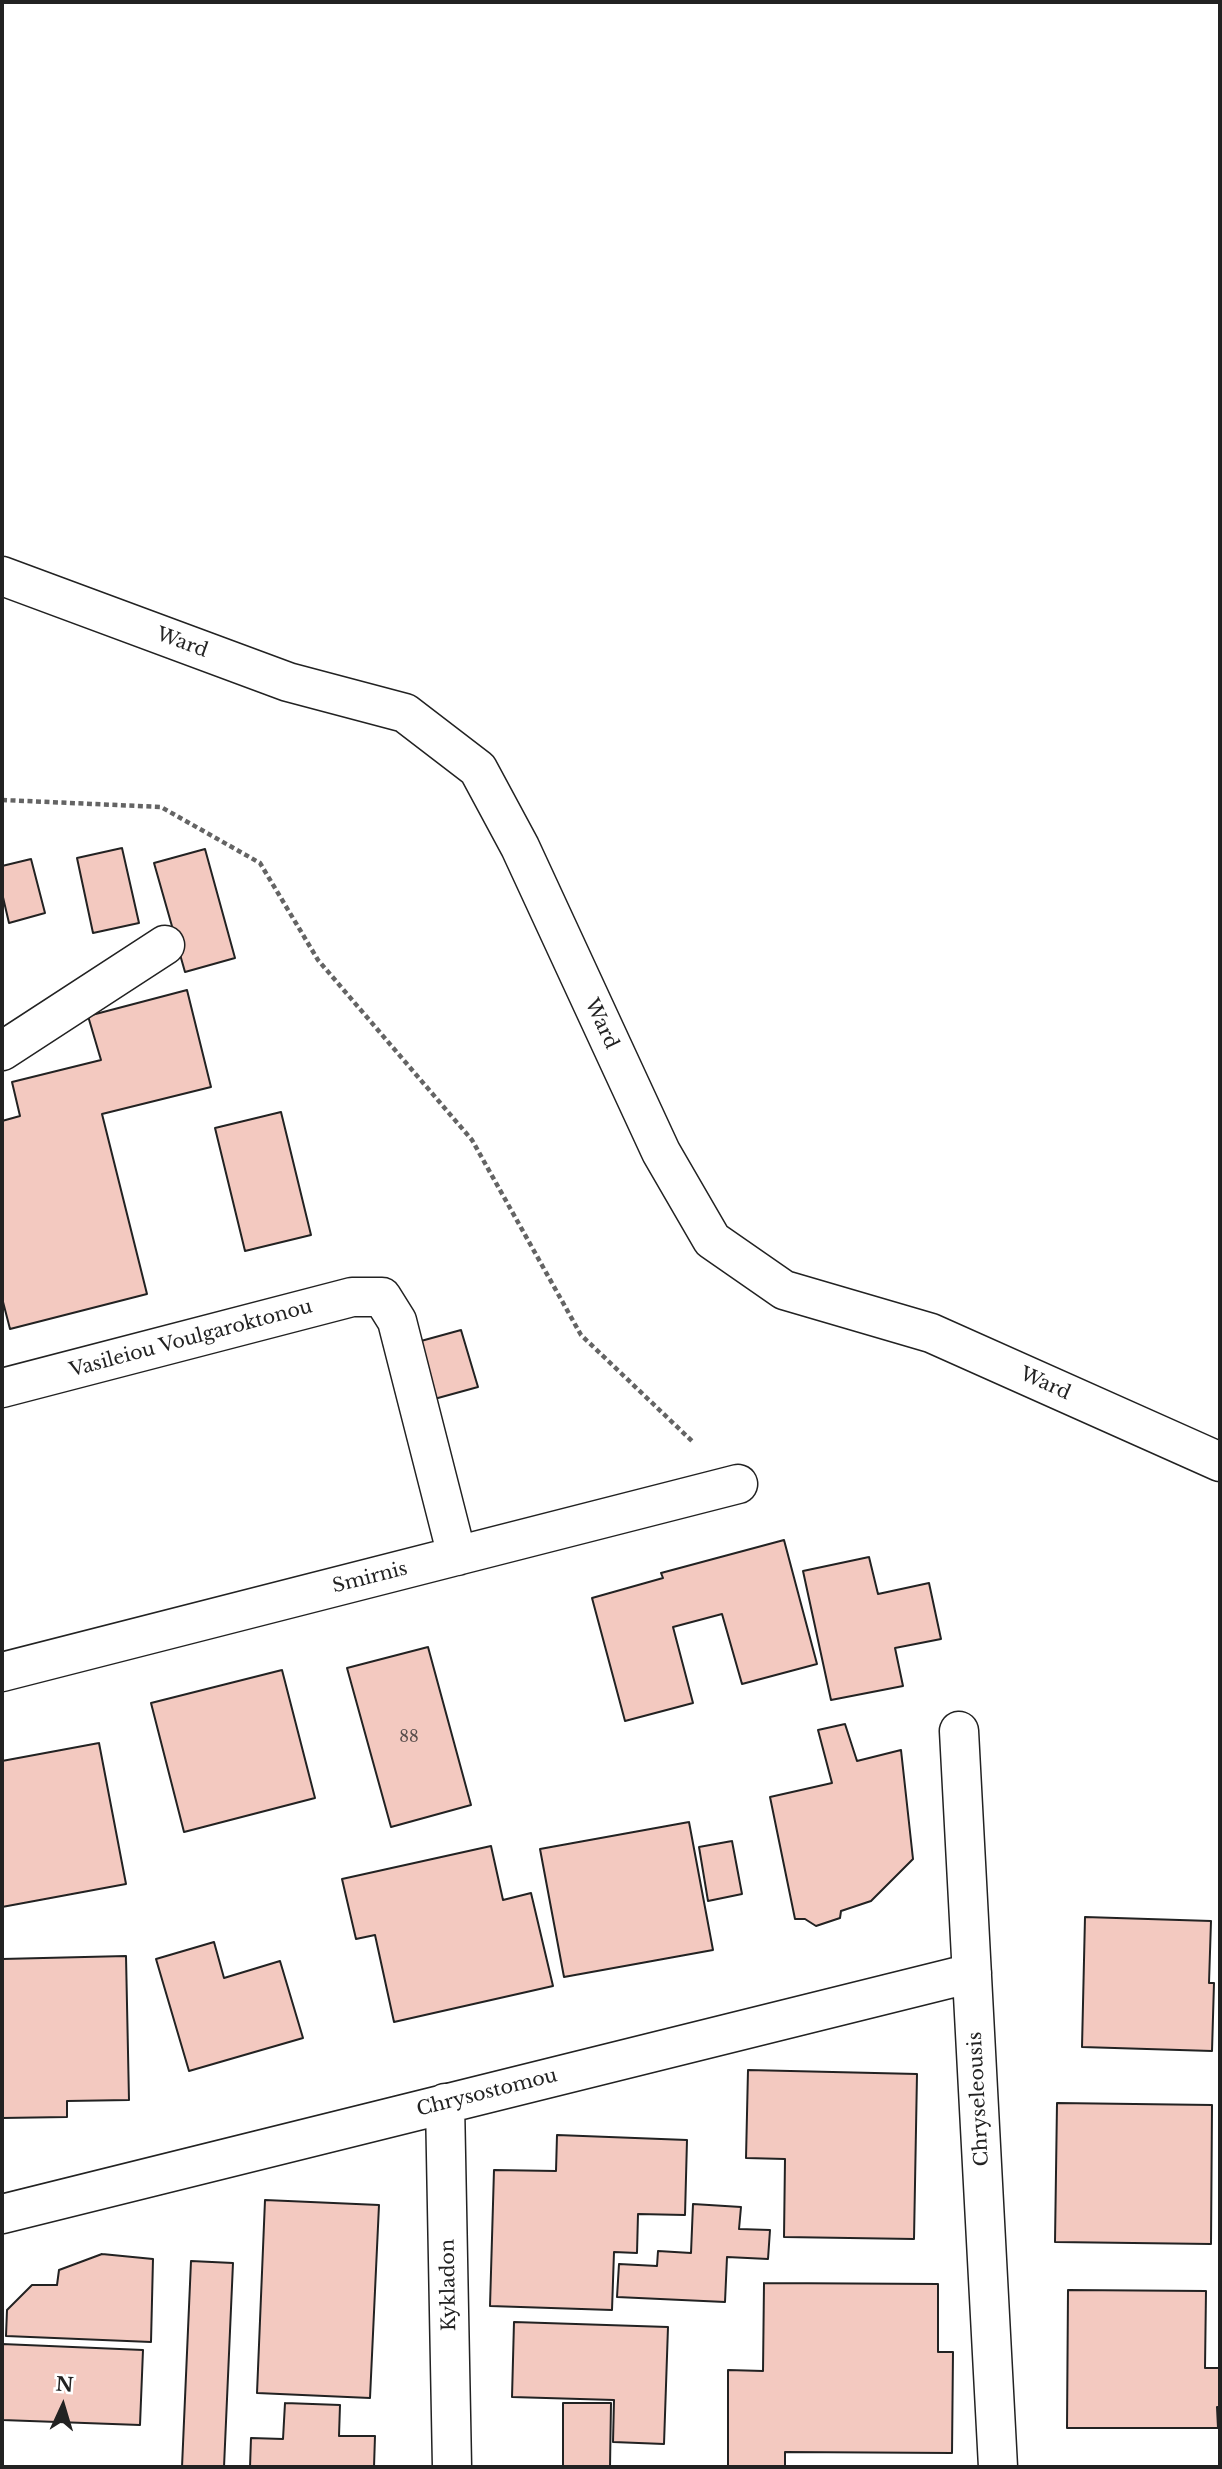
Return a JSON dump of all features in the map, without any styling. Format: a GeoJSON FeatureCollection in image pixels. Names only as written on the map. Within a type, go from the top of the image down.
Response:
{"type":"FeatureCollection","features":[{"type":"Feature","properties":{"kind":"street","name":"Ward"},"geometry":{"type":"LineString","coordinates":[[2,576],[288,682],[405,713],[478,769],[520,847],[660,1152],[712,1240],[784,1290],[931,1334],[1220,1462]]}},
{"type":"Feature","properties":{"kind":"street"},"geometry":{"type":"LineString","coordinates":[[2,1051],[164,945]]}},
{"type":"Feature","properties":{"kind":"street","name":"Vasileiou Voulgaroktonou"},"geometry":{"type":"LineString","coordinates":[[2,1388],[352,1297],[382,1297],[397,1321],[457,1556]]}},
{"type":"Feature","properties":{"kind":"street","name":"Smirnis"},"geometry":{"type":"LineString","coordinates":[[2,1672],[738,1484]]}},
{"type":"Feature","properties":{"kind":"street","name":"Chryseleousis"},"geometry":{"type":"LineString","coordinates":[[959,1731],[998,2467]]}},
{"type":"Feature","properties":{"kind":"street","name":"Chrysostomou"},"geometry":{"type":"LineString","coordinates":[[2,2214],[972,1973]]}},
{"type":"Feature","properties":{"kind":"street","name":"Kykladon"},"geometry":{"type":"LineString","coordinates":[[445,2103],[452,2467]]}},
{"type":"Feature","properties":{"kind":"path"},"geometry":{"type":"LineString","coordinates":[[2,800],[161,807],[260,863],[318,960],[472,1140],[581,1335],[738,1484]]}},
{"type":"Feature","properties":{"kind":"building"},"geometry":{"type":"Polygon","coordinates":[[[122,848],[139,923],[93,933],[77,858],[122,848]]]}},
{"type":"Feature","properties":{"kind":"building"},"geometry":{"type":"Polygon","coordinates":[[[205,849],[235,958],[185,972],[154,863],[205,849]]]}},
{"type":"Feature","properties":{"kind":"building"},"geometry":{"type":"Polygon","coordinates":[[[31,859],[45,913],[9,923],[2,893],[2,866],[31,859]]]}},
{"type":"Feature","properties":{"kind":"building"},"geometry":{"type":"Polygon","coordinates":[[[187,990],[211,1087],[102,1114],[147,1294],[10,1329],[2,1298],[2,1121],[20,1116],[12,1082],[101,1060],[88,1016],[187,990]]]}},
{"type":"Feature","properties":{"kind":"building"},"geometry":{"type":"Polygon","coordinates":[[[281,1112],[311,1235],[245,1251],[215,1128],[281,1112]]]}},
{"type":"Feature","properties":{"kind":"building"},"geometry":{"type":"Polygon","coordinates":[[[461,1330],[478,1387],[427,1401],[410,1344],[461,1330]]]}},
{"type":"Feature","properties":{"kind":"building"},"geometry":{"type":"Polygon","coordinates":[[[784,1540],[817,1664],[742,1684],[722,1614],[673,1627],[693,1703],[625,1721],[592,1598],[663,1578],[661,1573],[784,1540]]]}},
{"type":"Feature","properties":{"kind":"building"},"geometry":{"type":"Polygon","coordinates":[[[869,1557],[878,1594],[929,1583],[941,1639],[895,1648],[903,1686],[831,1700],[803,1571],[869,1557]]]}},
{"type":"Feature","properties":{"kind":"building"},"geometry":{"type":"Polygon","coordinates":[[[428,1647],[471,1805],[391,1827],[347,1668],[428,1647]]]}},
{"type":"Feature","properties":{"kind":"building"},"geometry":{"type":"Polygon","coordinates":[[[282,1670],[315,1798],[184,1832],[151,1703],[282,1670]]]}},
{"type":"Feature","properties":{"kind":"building"},"geometry":{"type":"Polygon","coordinates":[[[845,1724],[857,1761],[901,1750],[913,1859],[871,1901],[841,1911],[840,1918],[816,1926],[805,1919],[795,1919],[770,1797],[832,1783],[818,1730],[845,1724]]]}},
{"type":"Feature","properties":{"kind":"building"},"geometry":{"type":"Polygon","coordinates":[[[99,1743],[126,1884],[2,1907],[2,1761],[99,1743]]]}},
{"type":"Feature","properties":{"kind":"building"},"geometry":{"type":"Polygon","coordinates":[[[689,1822],[713,1950],[564,1977],[540,1849],[689,1822]]]}},
{"type":"Feature","properties":{"kind":"building"},"geometry":{"type":"Polygon","coordinates":[[[732,1841],[742,1894],[708,1901],[699,1847],[732,1841]]]}},
{"type":"Feature","properties":{"kind":"building"},"geometry":{"type":"Polygon","coordinates":[[[491,1846],[503,1900],[531,1893],[553,1986],[394,2022],[375,1935],[356,1939],[342,1879],[491,1846]]]}},
{"type":"Feature","properties":{"kind":"building"},"geometry":{"type":"Polygon","coordinates":[[[1085,1917],[1211,1921],[1209,1983],[1214,1983],[1212,2051],[1082,2047],[1085,1917]]]}},
{"type":"Feature","properties":{"kind":"building"},"geometry":{"type":"Polygon","coordinates":[[[214,1942],[224,1978],[280,1961],[303,2038],[189,2071],[156,1959],[214,1942]]]}},
{"type":"Feature","properties":{"kind":"building"},"geometry":{"type":"Polygon","coordinates":[[[126,1956],[129,2100],[67,2101],[67,2117],[2,2118],[2,1959],[126,1956]]]}},
{"type":"Feature","properties":{"kind":"building"},"geometry":{"type":"Polygon","coordinates":[[[748,2070],[917,2074],[914,2239],[784,2237],[785,2159],[746,2158],[748,2070]]]}},
{"type":"Feature","properties":{"kind":"building"},"geometry":{"type":"Polygon","coordinates":[[[1057,2103],[1212,2105],[1211,2244],[1055,2242],[1057,2103]]]}},
{"type":"Feature","properties":{"kind":"building"},"geometry":{"type":"Polygon","coordinates":[[[557,2135],[687,2140],[685,2215],[638,2214],[637,2253],[614,2252],[612,2310],[490,2306],[494,2170],[556,2171],[557,2135]]]}},
{"type":"Feature","properties":{"kind":"building"},"geometry":{"type":"Polygon","coordinates":[[[265,2200],[379,2205],[370,2398],[257,2393],[265,2200]]]}},
{"type":"Feature","properties":{"kind":"building"},"geometry":{"type":"Polygon","coordinates":[[[693,2204],[741,2207],[739,2229],[770,2230],[768,2259],[727,2257],[725,2302],[617,2297],[619,2264],[657,2266],[658,2251],[691,2253],[693,2204]]]}},
{"type":"Feature","properties":{"kind":"building"},"geometry":{"type":"Polygon","coordinates":[[[102,2254],[153,2259],[151,2342],[6,2336],[7,2310],[32,2285],[57,2285],[59,2270],[102,2254]]]}},
{"type":"Feature","properties":{"kind":"building"},"geometry":{"type":"Polygon","coordinates":[[[191,2261],[233,2263],[224,2467],[182,2467],[191,2261]]]}},
{"type":"Feature","properties":{"kind":"building"},"geometry":{"type":"Polygon","coordinates":[[[764,2283],[938,2284],[938,2352],[953,2352],[952,2453],[785,2452],[785,2467],[728,2467],[728,2370],[763,2371],[764,2283]]]}},
{"type":"Feature","properties":{"kind":"building"},"geometry":{"type":"Polygon","coordinates":[[[1068,2290],[1206,2291],[1205,2368],[1220,2368],[1218,2428],[1067,2428],[1068,2290]]]}},
{"type":"Feature","properties":{"kind":"building"},"geometry":{"type":"Polygon","coordinates":[[[514,2322],[668,2327],[664,2444],[613,2442],[614,2400],[512,2397],[514,2322]]]}},
{"type":"Feature","properties":{"kind":"building"},"geometry":{"type":"Polygon","coordinates":[[[2,2344],[143,2350],[140,2425],[2,2420],[2,2344]]]}},
{"type":"Feature","properties":{"kind":"building"},"geometry":{"type":"Polygon","coordinates":[[[285,2403],[340,2405],[339,2436],[375,2436],[374,2467],[250,2467],[251,2438],[283,2439],[285,2403]]]}},
{"type":"Feature","properties":{"kind":"building"},"geometry":{"type":"Polygon","coordinates":[[[563,2403],[611,2403],[610,2467],[563,2467],[563,2403]]]}}]}
